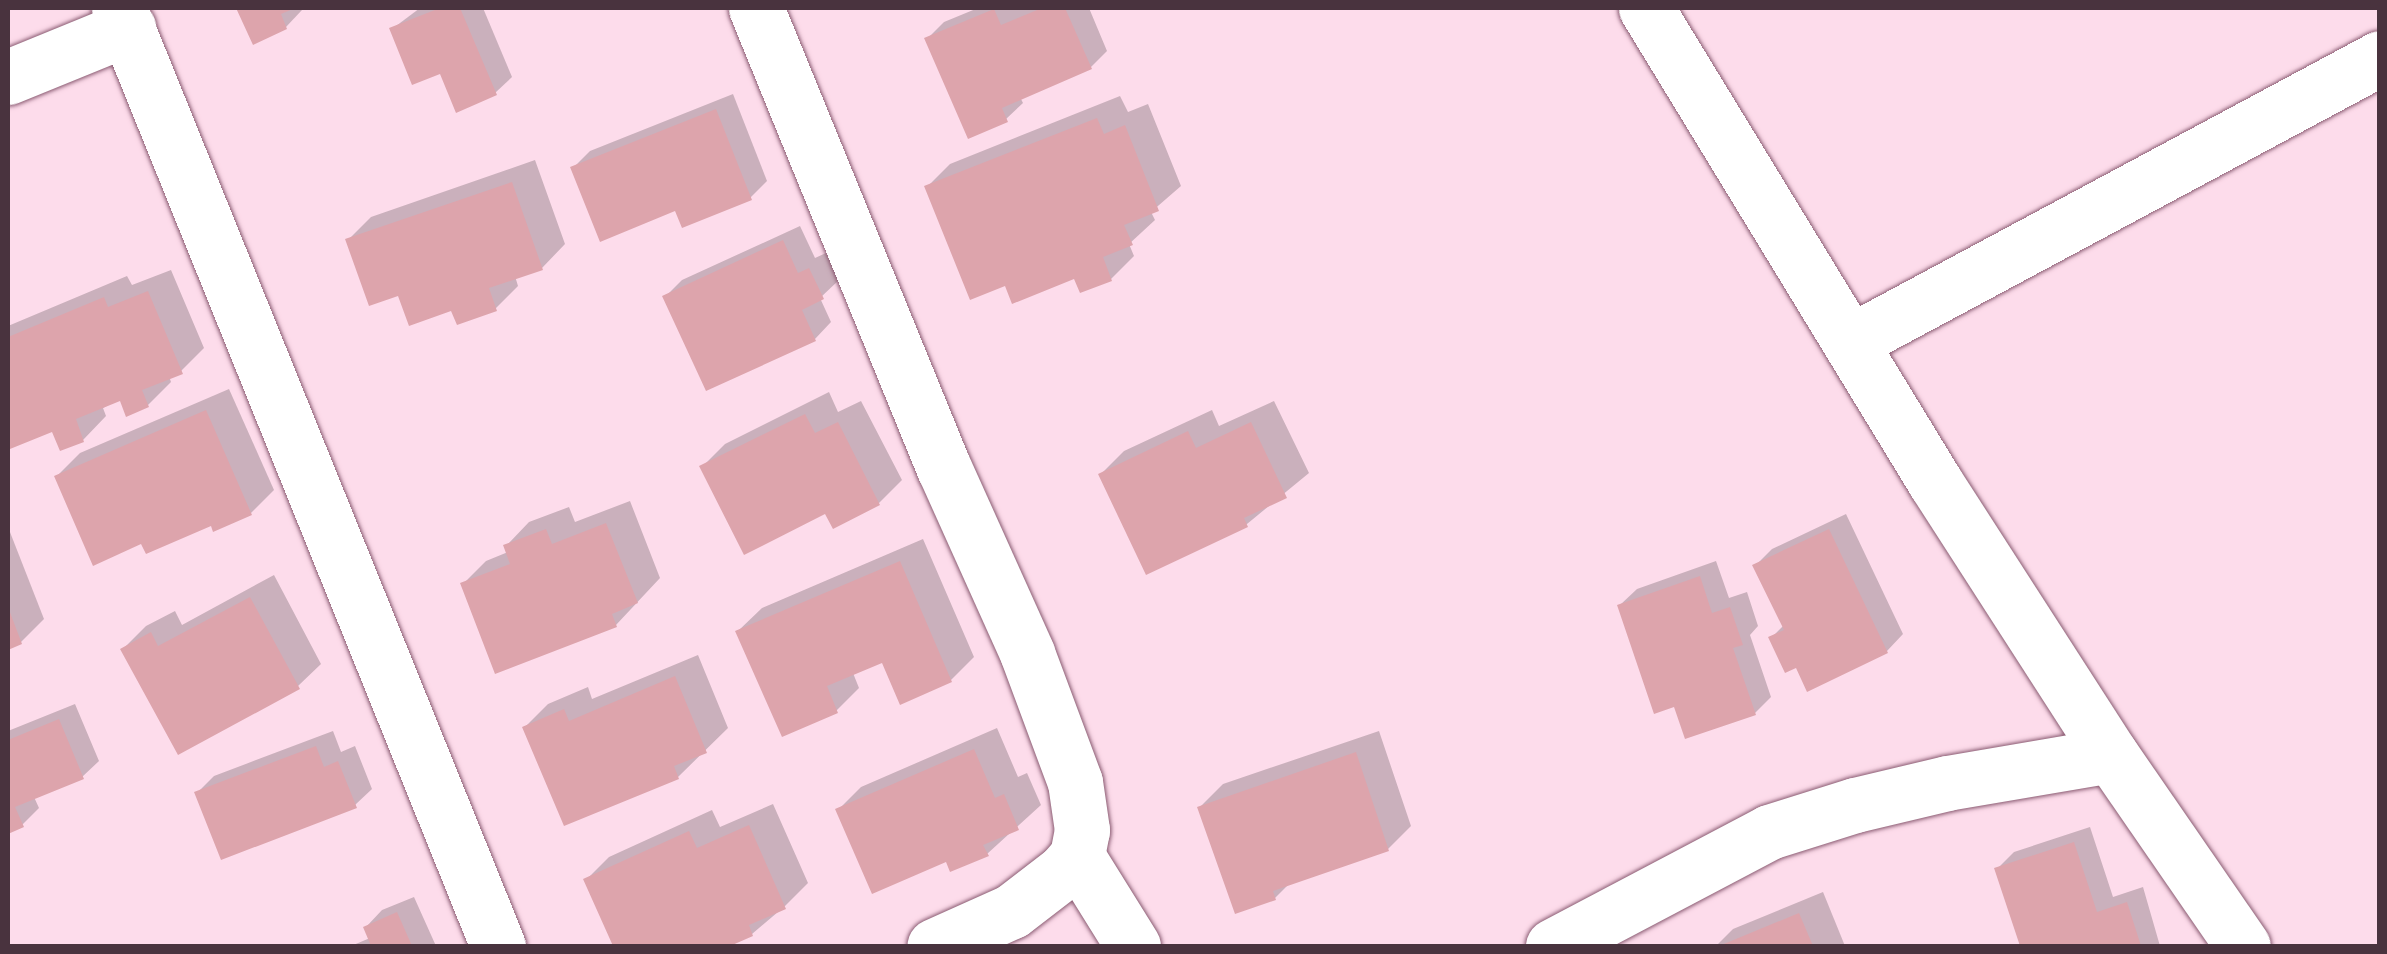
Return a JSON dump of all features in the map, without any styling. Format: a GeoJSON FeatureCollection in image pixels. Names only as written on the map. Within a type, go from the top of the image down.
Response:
{"type":"FeatureCollection","features":[{"type":"Feature","properties":{"kind":"street"},"geometry":{"type":"LineString","coordinates":[[756,8],[1063,745],[1079,805],[1082,830],[1077,856],[1012,912],[934,946]]}},
{"type":"Feature","properties":{"kind":"street"},"geometry":{"type":"LineString","coordinates":[[1646,8],[1850,342],[2111,755],[2243,946]]}},
{"type":"Feature","properties":{"kind":"street"},"geometry":{"type":"LineString","coordinates":[[8,77],[124,18],[498,946]]}},
{"type":"Feature","properties":{"kind":"street"},"geometry":{"type":"LineString","coordinates":[[1850,342],[2380,58]]}},
{"type":"Feature","properties":{"kind":"street"},"geometry":{"type":"LineString","coordinates":[[1553,946],[1769,832],[1855,805],[1948,784],[2111,755]]}},
{"type":"Feature","properties":{"kind":"street"},"geometry":{"type":"LineString","coordinates":[[1077,856],[1134,946]]}},
{"type":"Feature","properties":{"kind":"building"},"geometry":{"type":"Polygon","coordinates":[[[236,8],[295,8],[281,14],[287,29],[253,45],[236,8]]]}},
{"type":"Feature","properties":{"kind":"building"},"geometry":{"type":"Polygon","coordinates":[[[440,8],[460,8],[497,95],[456,113],[440,74],[412,85],[389,28],[440,8]]]}},
{"type":"Feature","properties":{"kind":"building"},"geometry":{"type":"Polygon","coordinates":[[[1042,8],[1065,8],[1092,69],[1002,108],[1008,122],[968,139],[924,38],[994,9],[1001,25],[1042,8]]]}},
{"type":"Feature","properties":{"kind":"building"},"geometry":{"type":"Polygon","coordinates":[[[716,109],[752,200],[682,228],[675,211],[600,242],[570,167],[716,109]]]}},
{"type":"Feature","properties":{"kind":"building"},"geometry":{"type":"Polygon","coordinates":[[[1097,118],[1104,134],[1125,125],[1159,211],[1124,225],[1133,245],[1103,257],[1112,281],[1080,293],[1074,279],[1012,304],[1005,286],[970,300],[924,186],[1097,118]]]}},
{"type":"Feature","properties":{"kind":"building"},"geometry":{"type":"Polygon","coordinates":[[[512,182],[543,270],[489,288],[497,311],[457,325],[451,311],[409,326],[398,296],[369,306],[345,239],[512,182]]]}},
{"type":"Feature","properties":{"kind":"building"},"geometry":{"type":"Polygon","coordinates":[[[783,240],[798,273],[809,268],[824,299],[802,310],[816,341],[706,391],[662,296],[783,240]]]}},
{"type":"Feature","properties":{"kind":"building"},"geometry":{"type":"Polygon","coordinates":[[[148,291],[183,374],[142,390],[149,407],[126,417],[120,401],[76,419],[84,442],[60,451],[52,432],[10,449],[8,337],[104,297],[108,307],[148,291]]]}},
{"type":"Feature","properties":{"kind":"building"},"geometry":{"type":"Polygon","coordinates":[[[206,410],[252,515],[213,532],[211,526],[146,554],[141,544],[93,566],[54,476],[206,410]]]}},
{"type":"Feature","properties":{"kind":"building"},"geometry":{"type":"Polygon","coordinates":[[[805,414],[815,433],[838,422],[880,505],[833,529],[825,514],[744,555],[699,466],[805,414]]]}},
{"type":"Feature","properties":{"kind":"building"},"geometry":{"type":"Polygon","coordinates":[[[1251,422],[1287,498],[1244,518],[1248,527],[1146,575],[1098,474],[1188,431],[1196,448],[1251,422]]]}},
{"type":"Feature","properties":{"kind":"building"},"geometry":{"type":"Polygon","coordinates":[[[606,523],[638,603],[612,614],[617,627],[495,674],[460,583],[510,564],[503,545],[546,529],[552,544],[606,523]]]}},
{"type":"Feature","properties":{"kind":"building"},"geometry":{"type":"Polygon","coordinates":[[[1829,529],[1888,653],[1807,692],[1796,668],[1785,673],[1768,637],[1784,630],[1752,565],[1829,529]]]}},
{"type":"Feature","properties":{"kind":"building"},"geometry":{"type":"Polygon","coordinates":[[[900,561],[952,682],[900,705],[882,663],[827,686],[838,713],[782,737],[735,631],[900,561]]]}},
{"type":"Feature","properties":{"kind":"building"},"geometry":{"type":"Polygon","coordinates":[[[1700,576],[1712,613],[1730,607],[1743,645],[1733,648],[1756,715],[1685,739],[1674,707],[1654,714],[1617,605],[1700,576]]]}},
{"type":"Feature","properties":{"kind":"building"},"geometry":{"type":"Polygon","coordinates":[[[250,597],[300,689],[178,755],[120,649],[151,632],[158,646],[250,597]]]}},
{"type":"Feature","properties":{"kind":"building"},"geometry":{"type":"Polygon","coordinates":[[[8,607],[22,644],[8,650],[8,607]]]}},
{"type":"Feature","properties":{"kind":"building"},"geometry":{"type":"Polygon","coordinates":[[[675,676],[707,753],[674,766],[679,779],[564,826],[522,727],[564,709],[569,721],[675,676]]]}},
{"type":"Feature","properties":{"kind":"building"},"geometry":{"type":"Polygon","coordinates":[[[59,719],[84,779],[15,807],[24,827],[8,834],[8,740],[59,719]]]}},
{"type":"Feature","properties":{"kind":"building"},"geometry":{"type":"Polygon","coordinates":[[[316,746],[324,767],[338,761],[357,808],[221,860],[194,792],[316,746]]]}},
{"type":"Feature","properties":{"kind":"building"},"geometry":{"type":"Polygon","coordinates":[[[974,749],[995,798],[1004,794],[1019,830],[983,845],[989,856],[950,872],[946,862],[872,894],[835,809],[974,749]]]}},
{"type":"Feature","properties":{"kind":"building"},"geometry":{"type":"Polygon","coordinates":[[[1356,752],[1389,851],[1273,891],[1276,900],[1235,914],[1197,807],[1356,752]]]}},
{"type":"Feature","properties":{"kind":"building"},"geometry":{"type":"Polygon","coordinates":[[[749,825],[786,909],[749,925],[753,936],[730,946],[613,946],[583,879],[689,831],[697,848],[749,825]]]}},
{"type":"Feature","properties":{"kind":"building"},"geometry":{"type":"Polygon","coordinates":[[[2074,842],[2097,912],[2127,902],[2141,946],[2020,946],[1994,868],[2074,842]]]}},
{"type":"Feature","properties":{"kind":"building"},"geometry":{"type":"Polygon","coordinates":[[[397,912],[412,946],[371,946],[363,927],[397,912]]]}},
{"type":"Feature","properties":{"kind":"building"},"geometry":{"type":"Polygon","coordinates":[[[1799,913],[1813,946],[1719,946],[1799,913]]]}}]}
